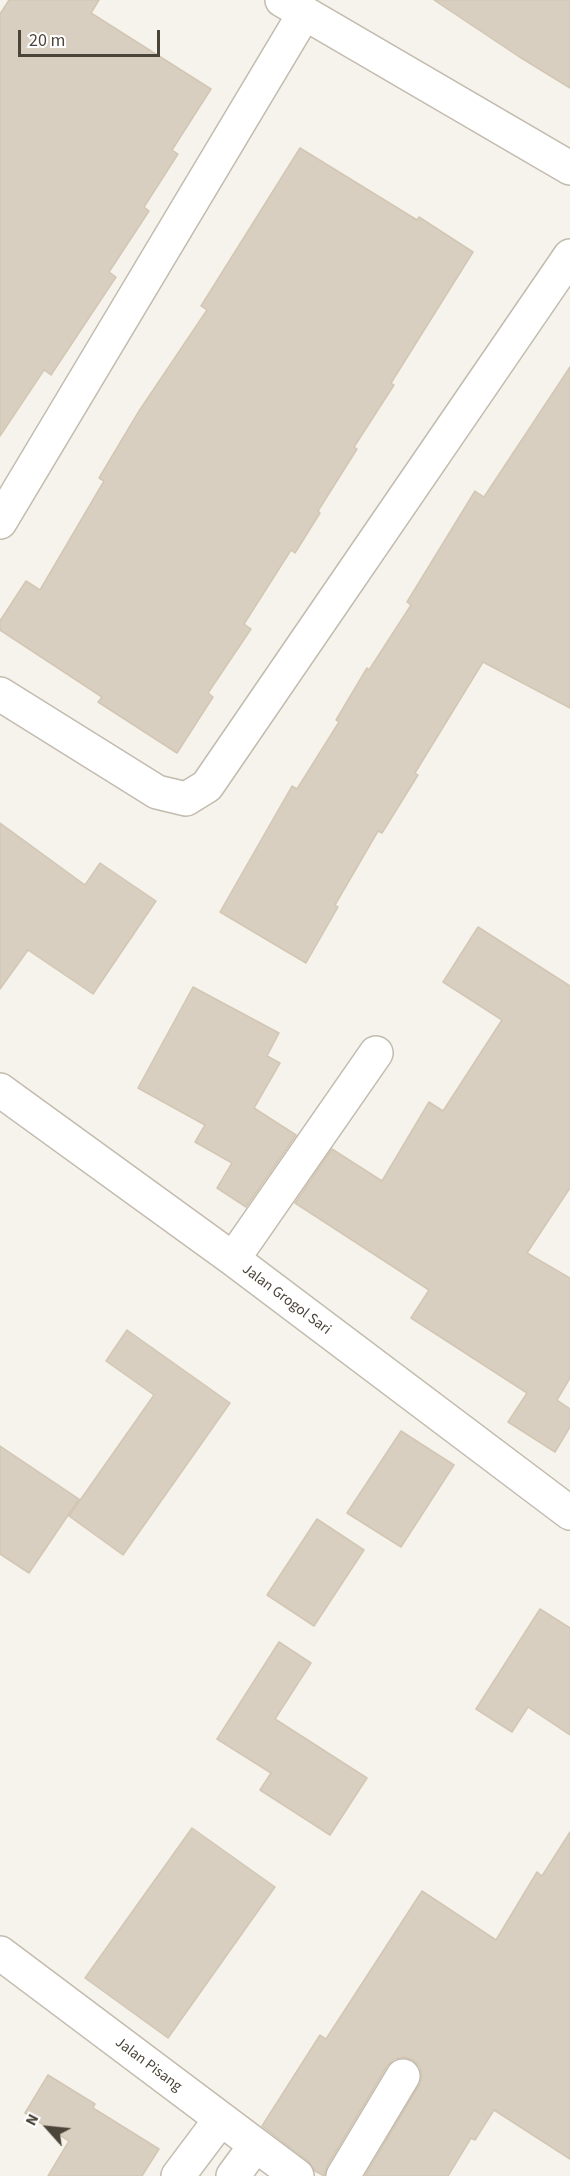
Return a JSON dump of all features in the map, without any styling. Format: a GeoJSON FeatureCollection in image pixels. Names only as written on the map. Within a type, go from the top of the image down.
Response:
{"type":"FeatureCollection","features":[{"type":"Feature","properties":{"kind":"street"},"geometry":{"type":"LineString","coordinates":[[0,522],[293,7],[570,168]]}},
{"type":"Feature","properties":{"kind":"street"},"geometry":{"type":"LineString","coordinates":[[0,694],[157,792],[186,799],[207,786],[570,256]]}},
{"type":"Feature","properties":{"kind":"street"},"geometry":{"type":"LineString","coordinates":[[233,1259],[376,1053]]}},
{"type":"Feature","properties":{"kind":"street","name":"Jalan Grogol Sari"},"geometry":{"type":"LineString","coordinates":[[0,1090],[233,1259],[570,1513]]}},
{"type":"Feature","properties":{"kind":"street","name":"Jalan Pisang"},"geometry":{"type":"LineString","coordinates":[[0,1953],[297,2176]]}},
{"type":"Feature","properties":{"kind":"street"},"geometry":{"type":"LineString","coordinates":[[343,2176],[403,2076]]}},
{"type":"Feature","properties":{"kind":"street"},"geometry":{"type":"LineString","coordinates":[[178,2176],[220,2120]]}},
{"type":"Feature","properties":{"kind":"street"},"geometry":{"type":"LineString","coordinates":[[233,2176],[255,2146]]}},
{"type":"Feature","properties":{"kind":"building"},"geometry":{"type":"Polygon","coordinates":[[[9,0],[99,0],[91,13],[211,89],[172,150],[178,154],[144,207],[149,211],[109,272],[116,277],[51,375],[44,370],[0,436],[0,14],[9,0]]]}},
{"type":"Feature","properties":{"kind":"building"},"geometry":{"type":"Polygon","coordinates":[[[434,0],[570,0],[570,88],[518,56],[434,0]]]}},
{"type":"Feature","properties":{"kind":"building"},"geometry":{"type":"Polygon","coordinates":[[[300,148],[417,220],[419,217],[473,252],[391,383],[394,385],[354,447],[357,449],[318,511],[320,513],[295,553],[291,550],[244,624],[251,629],[208,693],[213,697],[177,753],[98,702],[102,697],[0,630],[0,621],[26,581],[40,590],[104,481],[99,478],[139,411],[207,310],[201,306],[300,148]]]}},
{"type":"Feature","properties":{"kind":"building"},"geometry":{"type":"Polygon","coordinates":[[[570,367],[570,708],[483,662],[415,773],[418,775],[382,833],[378,831],[335,905],[338,907],[306,963],[220,912],[292,786],[297,789],[339,722],[336,720],[367,668],[369,670],[411,605],[407,602],[475,491],[484,497],[570,367]]]}},
{"type":"Feature","properties":{"kind":"building"},"geometry":{"type":"Polygon","coordinates":[[[0,823],[85,885],[100,863],[156,901],[93,994],[28,950],[0,989],[0,823]]]}},
{"type":"Feature","properties":{"kind":"building"},"geometry":{"type":"Polygon","coordinates":[[[478,927],[570,986],[570,1188],[527,1253],[570,1278],[570,1378],[557,1400],[570,1409],[570,1427],[555,1452],[508,1422],[527,1393],[411,1318],[429,1290],[295,1203],[332,1149],[382,1181],[429,1102],[443,1111],[502,1020],[443,982],[478,927]]]}},
{"type":"Feature","properties":{"kind":"building"},"geometry":{"type":"Polygon","coordinates":[[[193,987],[279,1033],[267,1056],[280,1063],[254,1108],[296,1135],[246,1207],[217,1188],[232,1163],[195,1142],[205,1125],[138,1088],[193,987]]]}},
{"type":"Feature","properties":{"kind":"building"},"geometry":{"type":"Polygon","coordinates":[[[127,1330],[230,1403],[123,1555],[69,1516],[154,1395],[106,1361],[127,1330]]]}},
{"type":"Feature","properties":{"kind":"building"},"geometry":{"type":"Polygon","coordinates":[[[401,1431],[454,1465],[401,1547],[347,1513],[401,1431]]]}},
{"type":"Feature","properties":{"kind":"building"},"geometry":{"type":"Polygon","coordinates":[[[0,1446],[79,1499],[29,1573],[0,1554],[0,1446]]]}},
{"type":"Feature","properties":{"kind":"building"},"geometry":{"type":"Polygon","coordinates":[[[317,1519],[364,1550],[314,1626],[267,1595],[317,1519]]]}},
{"type":"Feature","properties":{"kind":"building"},"geometry":{"type":"Polygon","coordinates":[[[540,1609],[570,1628],[570,1735],[528,1707],[512,1732],[476,1709],[540,1609]]]}},
{"type":"Feature","properties":{"kind":"building"},"geometry":{"type":"Polygon","coordinates":[[[279,1642],[311,1663],[275,1719],[367,1778],[330,1835],[260,1790],[271,1773],[217,1739],[279,1642]]]}},
{"type":"Feature","properties":{"kind":"building"},"geometry":{"type":"Polygon","coordinates":[[[192,1828],[275,1887],[168,2038],[85,1978],[192,1828]]]}},
{"type":"Feature","properties":{"kind":"building"},"geometry":{"type":"Polygon","coordinates":[[[570,1832],[570,2159],[494,2110],[475,2140],[471,2138],[448,2176],[365,2176],[422,2077],[420,2067],[413,2060],[404,2057],[394,2059],[387,2066],[327,2166],[324,2176],[262,2126],[320,2035],[326,2039],[422,1891],[496,1940],[537,1872],[542,1876],[570,1832]]]}},
{"type":"Feature","properties":{"kind":"building"},"geometry":{"type":"Polygon","coordinates":[[[48,2075],[95,2104],[93,2108],[159,2149],[142,2176],[48,2176],[69,2141],[25,2113],[48,2075]]]}}]}
